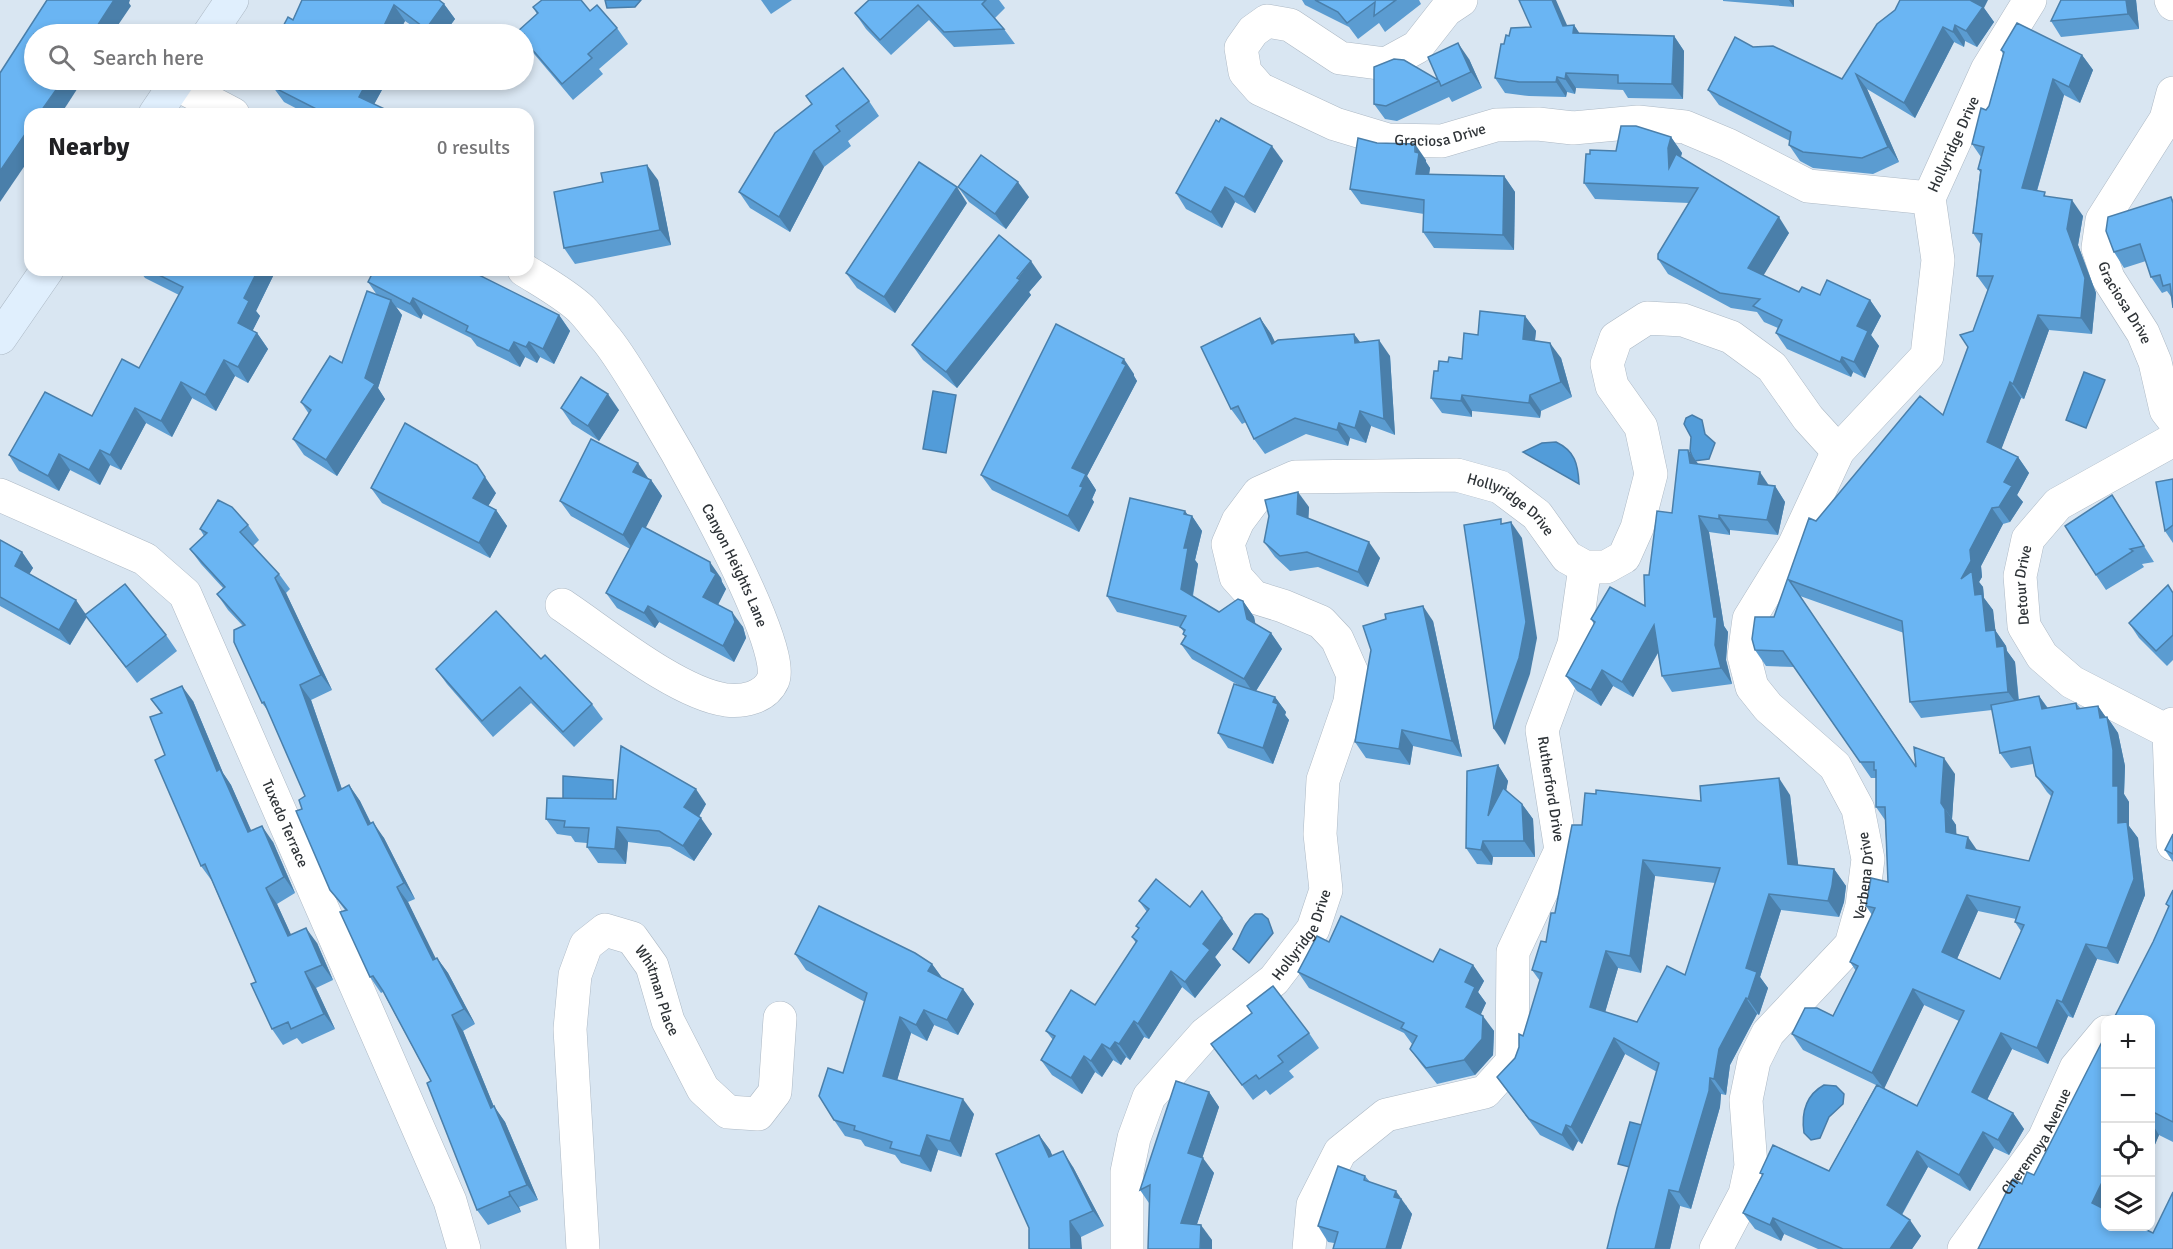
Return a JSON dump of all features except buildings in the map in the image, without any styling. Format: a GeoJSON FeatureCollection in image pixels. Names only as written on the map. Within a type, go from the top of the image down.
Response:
{"type":"FeatureCollection","features":[{"type":"Feature","properties":{"kind":"street"},"geometry":{"type":"LineString","coordinates":[[216,24],[232,0]]}},
{"type":"Feature","properties":{"kind":"street","name":"Graciosa Drive"},"geometry":{"type":"LineString","coordinates":[[1461,0],[1446,10],[1418,47],[1386,64],[1340,58],[1290,25],[1268,21],[1252,31],[1241,48],[1245,72],[1260,90],[1335,124],[1388,140],[1442,141],[1496,125],[1539,124],[1573,129],[1638,122],[1685,127],[1728,145],[1808,186],[1929,198]]}},
{"type":"Feature","properties":{"kind":"street","name":"Hollyridge Drive"},"geometry":{"type":"LineString","coordinates":[[1838,451],[1927,356],[1938,260],[1929,198],[1987,70],[2030,0]]}},
{"type":"Feature","properties":{"kind":"street"},"geometry":{"type":"LineString","coordinates":[[2171,0],[2173,4]]}},
{"type":"Feature","properties":{"kind":"street"},"geometry":{"type":"LineString","coordinates":[[159,108],[172,90]]}},
{"type":"Feature","properties":{"kind":"street"},"geometry":{"type":"LineString","coordinates":[[191,90],[222,108]]}},
{"type":"Feature","properties":{"kind":"street","name":"Graciosa Drive"},"geometry":{"type":"LineString","coordinates":[[2173,93],[2166,119],[2102,220],[2098,248],[2108,278],[2143,333],[2155,362],[2166,410],[2173,419]]}},
{"type":"Feature","properties":{"kind":"street"},"geometry":{"type":"LineString","coordinates":[[0,338],[43,276]]}},
{"type":"Feature","properties":{"kind":"street","name":"Canyon Heights Lane"},"geometry":{"type":"LineString","coordinates":[[533,276],[580,308],[609,343],[639,392],[707,507],[753,596],[774,659],[774,679],[764,693],[748,699],[725,700],[684,687],[562,605]]}},
{"type":"Feature","properties":{"kind":"street"},"geometry":{"type":"LineString","coordinates":[[1585,567],[1606,567],[1624,557],[1637,528],[1651,474],[1641,427],[1612,386],[1607,364],[1616,338],[1647,318],[1683,320],[1731,337],[1772,367],[1808,418],[1838,451]]}},
{"type":"Feature","properties":{"kind":"street","name":"Detour Drive"},"geometry":{"type":"LineString","coordinates":[[2171,728],[2072,682],[2042,656],[2024,626],[2020,576],[2028,539],[2058,504],[2173,440]]}},
{"type":"Feature","properties":{"kind":"street","name":"Verbena Drive"},"geometry":{"type":"LineString","coordinates":[[1716,1249],[1745,1194],[1751,1166],[1746,1100],[1754,1061],[1768,1033],[1851,945],[1862,906],[1868,859],[1858,809],[1835,766],[1768,707],[1752,687],[1744,656],[1749,619],[1794,546],[1838,451]]}},
{"type":"Feature","properties":{"kind":"street","name":"Hollyridge Drive"},"geometry":{"type":"LineString","coordinates":[[1126,1249],[1127,1172],[1134,1138],[1149,1097],[1205,1034],[1274,980],[1314,929],[1326,890],[1320,834],[1323,780],[1350,702],[1353,675],[1337,639],[1321,622],[1254,597],[1236,577],[1228,544],[1238,521],[1259,493],[1295,477],[1457,475],[1500,487],[1537,515],[1567,556],[1585,567]]}},
{"type":"Feature","properties":{"kind":"street","name":"Tuxedo Terrace"},"geometry":{"type":"LineString","coordinates":[[0,495],[145,560],[185,594],[450,1201],[464,1249]]}},
{"type":"Feature","properties":{"kind":"street","name":"Rutherford Drive"},"geometry":{"type":"LineString","coordinates":[[1309,1249],[1314,1205],[1340,1152],[1386,1115],[1485,1092],[1512,1062],[1513,952],[1561,850],[1542,730],[1574,644],[1585,567]]}},
{"type":"Feature","properties":{"kind":"street"},"geometry":{"type":"LineString","coordinates":[[2171,728],[2173,844]]}},
{"type":"Feature","properties":{"kind":"street","name":"Whitman Place"},"geometry":{"type":"LineString","coordinates":[[582,1249],[570,1029],[575,975],[586,945],[605,930],[632,938],[652,966],[668,1021],[703,1089],[728,1112],[758,1114],[776,1092],[780,1018]]}},
{"type":"Feature","properties":{"kind":"street","name":"Cheremoya Avenue"},"geometry":{"type":"LineString","coordinates":[[1964,1249],[2044,1139],[2076,1068],[2101,1038]]}},
{"type":"Feature","properties":{"kind":"water"},"geometry":{"type":"Polygon","coordinates":[[[605,0],[641,0],[635,7],[607,8],[605,0]]]}},
{"type":"Feature","properties":{"kind":"water"},"geometry":{"type":"Polygon","coordinates":[[[2084,372],[2105,380],[2086,428],[2066,420],[2084,372]]]}},
{"type":"Feature","properties":{"kind":"water"},"geometry":{"type":"Polygon","coordinates":[[[933,391],[956,395],[946,453],[923,449],[933,391]]]}},
{"type":"Feature","properties":{"kind":"water"},"geometry":{"type":"Polygon","coordinates":[[[1692,415],[1702,420],[1705,434],[1715,443],[1709,459],[1694,461],[1690,451],[1691,437],[1684,424],[1686,418],[1692,415]]]}},
{"type":"Feature","properties":{"kind":"water"},"geometry":{"type":"Polygon","coordinates":[[[1556,442],[1574,459],[1579,484],[1523,452],[1542,443],[1556,442]]]}},
{"type":"Feature","properties":{"kind":"water"},"geometry":{"type":"Polygon","coordinates":[[[563,776],[613,780],[613,801],[563,800],[563,776]]]}},
{"type":"Feature","properties":{"kind":"water"},"geometry":{"type":"Polygon","coordinates":[[[1255,914],[1262,914],[1268,919],[1273,933],[1249,963],[1233,949],[1245,926],[1255,914]]]}},
{"type":"Feature","properties":{"kind":"water"},"geometry":{"type":"Polygon","coordinates":[[[1824,1085],[1836,1086],[1844,1094],[1843,1104],[1829,1117],[1820,1138],[1811,1140],[1804,1133],[1804,1111],[1809,1099],[1824,1085]]]}},
{"type":"Feature","properties":{"kind":"water"},"geometry":{"type":"Polygon","coordinates":[[[1630,1122],[1657,1129],[1645,1171],[1618,1164],[1630,1122]]]}}]}
